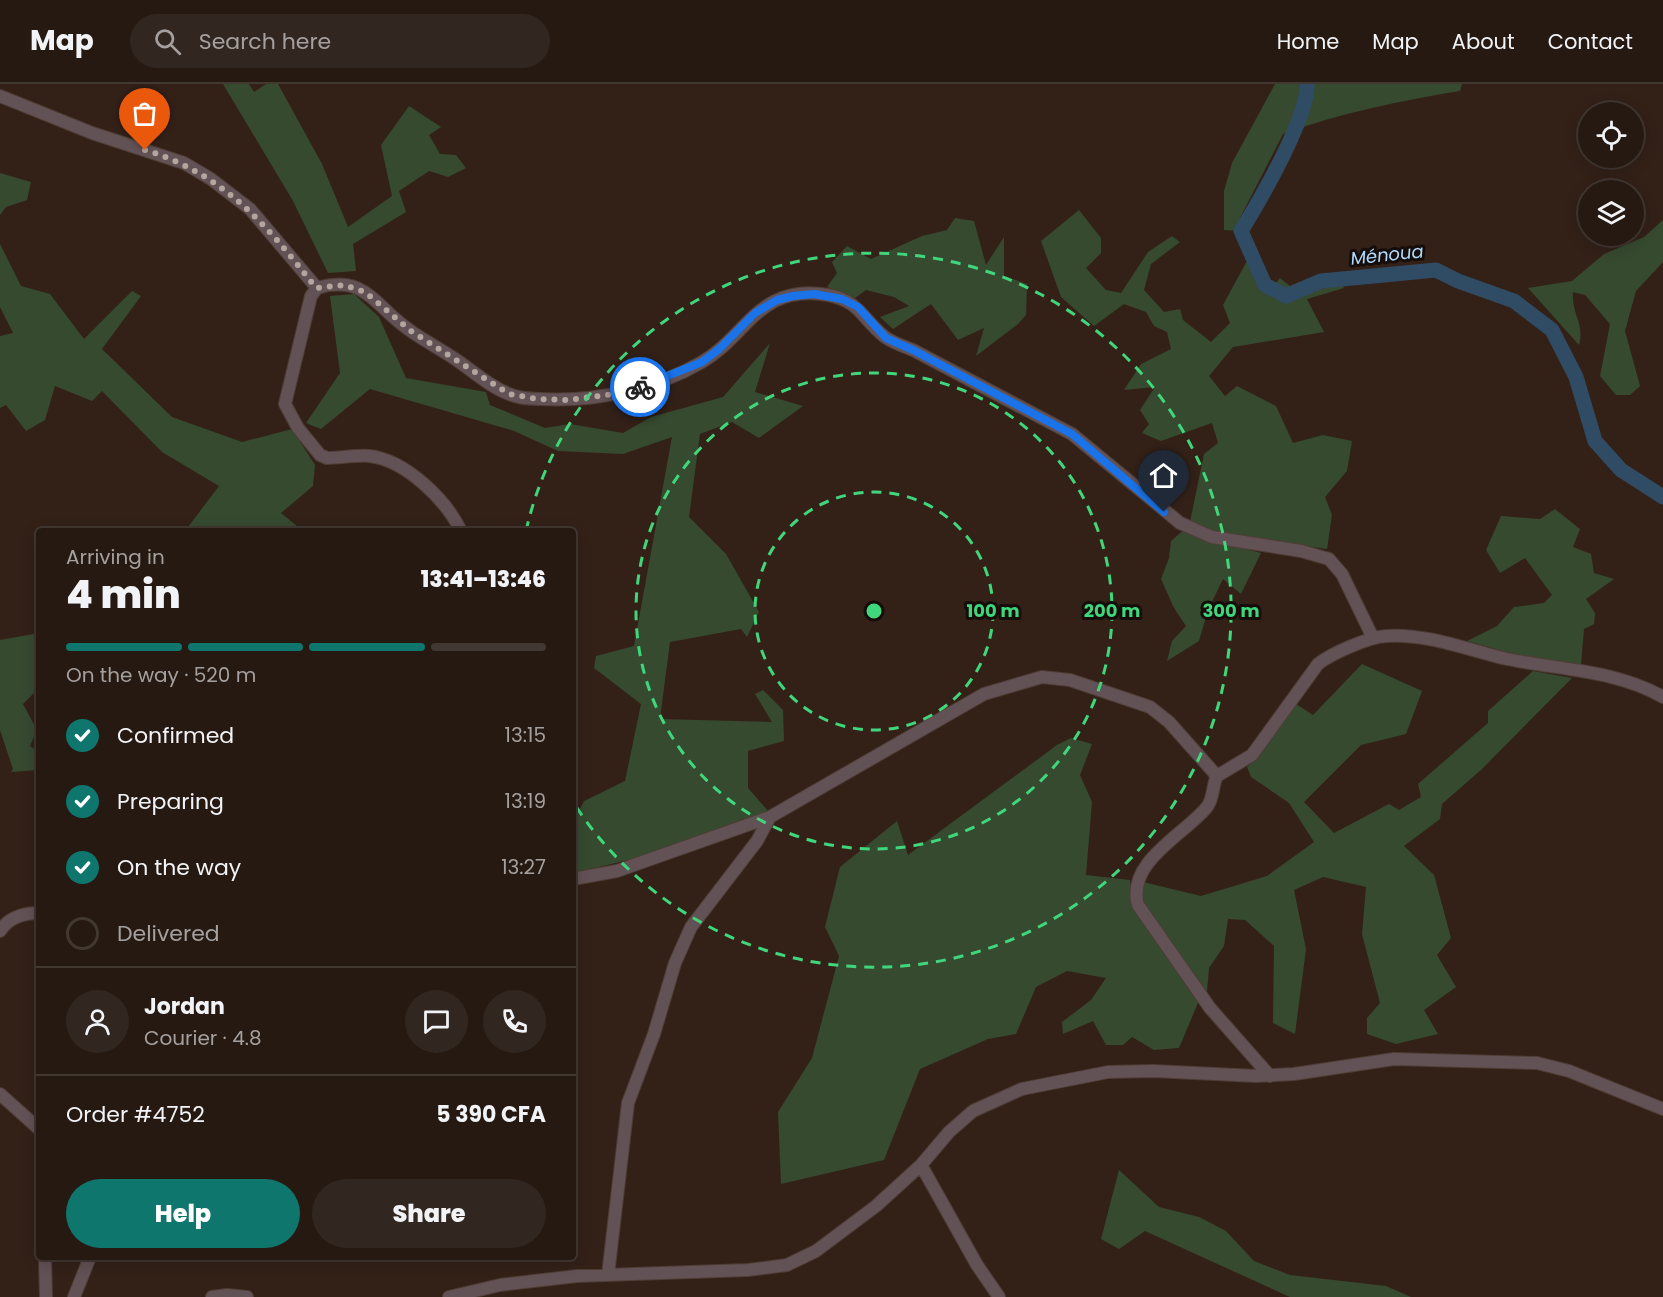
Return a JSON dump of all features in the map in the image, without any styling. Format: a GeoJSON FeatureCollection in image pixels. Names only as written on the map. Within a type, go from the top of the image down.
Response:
{"type":"FeatureCollection","features":[{"type":"Feature","properties":{"kind":"street"},"geometry":{"type":"LineString","coordinates":[[0,96],[92,133],[184,163],[211,179],[250,210],[316,288]]}},
{"type":"Feature","properties":{"kind":"street"},"geometry":{"type":"LineString","coordinates":[[316,288],[344,285],[356,288],[374,299],[411,331],[493,385],[509,394],[547,399],[615,394],[687,370],[719,349],[755,313],[777,300],[814,294],[842,299],[858,307],[892,342],[913,350],[1072,434],[1180,523],[1212,537],[1301,551],[1329,559],[1342,574],[1373,638]]}},
{"type":"Feature","properties":{"kind":"street"},"geometry":{"type":"LineString","coordinates":[[316,288],[311,296],[298,356],[287,389],[285,404],[291,418],[314,448],[327,458],[368,456],[415,477],[443,502],[459,528]]}},
{"type":"Feature","properties":{"kind":"street"},"geometry":{"type":"LineString","coordinates":[[1270,1076],[1210,1008],[1138,905],[1136,896],[1141,876],[1156,856],[1210,802],[1217,776],[1252,755],[1318,664],[1373,638],[1400,635],[1506,658],[1622,679],[1663,697]]}},
{"type":"Feature","properties":{"kind":"street"},"geometry":{"type":"LineString","coordinates":[[576,878],[617,871],[770,817],[984,694],[1042,676],[1070,680],[1150,707],[1169,722],[1217,776]]}},
{"type":"Feature","properties":{"kind":"street"},"geometry":{"type":"LineString","coordinates":[[608,1275],[628,1103],[654,1034],[675,963],[692,927],[757,841],[770,817]]}},
{"type":"Feature","properties":{"kind":"street"},"geometry":{"type":"LineString","coordinates":[[0,931],[8,921],[16,916],[36,913]]}},
{"type":"Feature","properties":{"kind":"street"},"geometry":{"type":"LineString","coordinates":[[449,1297],[500,1285],[608,1275],[748,1270],[787,1265],[816,1251],[893,1191],[921,1165],[949,1132],[973,1111],[1022,1089],[1077,1077],[1130,1071],[1270,1076],[1402,1059],[1542,1063],[1663,1109]]}},
{"type":"Feature","properties":{"kind":"street"},"geometry":{"type":"LineString","coordinates":[[0,1094],[36,1126]]}},
{"type":"Feature","properties":{"kind":"street"},"geometry":{"type":"LineString","coordinates":[[921,1165],[977,1265],[999,1297]]}},
{"type":"Feature","properties":{"kind":"street"},"geometry":{"type":"LineString","coordinates":[[45,1260],[46,1297]]}},
{"type":"Feature","properties":{"kind":"street"},"geometry":{"type":"LineString","coordinates":[[74,1297],[89,1260]]}},
{"type":"Feature","properties":{"kind":"street"},"geometry":{"type":"LineString","coordinates":[[212,1297],[227,1295],[247,1297]]}},
{"type":"Feature","properties":{"kind":"green space"},"geometry":{"type":"Polygon","coordinates":[[[223,84],[249,84],[254,92],[266,84],[278,84],[322,164],[348,227],[392,196],[381,145],[409,106],[441,127],[429,135],[440,154],[456,155],[466,168],[448,177],[429,171],[399,191],[406,212],[353,244],[356,271],[328,273],[293,201],[223,84]]]}},
{"type":"Feature","properties":{"kind":"green space"},"geometry":{"type":"Polygon","coordinates":[[[1275,84],[1462,84],[1460,91],[1370,108],[1283,134],[1240,218],[1241,231],[1224,230],[1224,191],[1232,163],[1275,84]]]}},
{"type":"Feature","properties":{"kind":"green space"},"geometry":{"type":"Polygon","coordinates":[[[0,173],[31,182],[27,200],[6,207],[0,215],[0,173]]]}},
{"type":"Feature","properties":{"kind":"green space"},"geometry":{"type":"Polygon","coordinates":[[[1079,210],[1101,238],[1101,253],[1086,268],[1106,290],[1121,293],[1148,252],[1172,236],[1180,242],[1151,264],[1144,290],[1164,312],[1180,309],[1183,320],[1211,342],[1230,323],[1223,305],[1249,257],[1267,294],[1280,278],[1301,295],[1341,283],[1344,288],[1307,299],[1324,332],[1233,347],[1209,376],[1225,396],[1237,386],[1276,406],[1293,443],[1323,435],[1352,441],[1347,471],[1325,497],[1332,515],[1327,549],[1215,534],[1190,522],[1204,454],[1218,443],[1212,423],[1161,441],[1142,433],[1149,424],[1140,410],[1155,387],[1124,390],[1141,364],[1171,349],[1167,332],[1154,326],[1146,312],[1124,304],[1094,326],[1061,297],[1041,241],[1079,210]]]}},
{"type":"Feature","properties":{"kind":"green space"},"geometry":{"type":"Polygon","coordinates":[[[955,218],[974,221],[986,265],[1004,237],[1004,276],[1027,284],[1026,315],[1018,324],[976,356],[984,328],[958,340],[931,304],[893,329],[880,317],[909,306],[894,297],[866,290],[855,298],[827,287],[837,273],[832,262],[847,246],[871,259],[922,236],[947,230],[955,218]]]}},
{"type":"Feature","properties":{"kind":"green space"},"geometry":{"type":"Polygon","coordinates":[[[1663,220],[1663,262],[1636,291],[1625,331],[1640,386],[1630,395],[1616,395],[1600,376],[1610,324],[1585,295],[1573,292],[1580,331],[1579,345],[1528,288],[1572,281],[1604,254],[1623,246],[1644,246],[1644,237],[1663,220]]]}},
{"type":"Feature","properties":{"kind":"green space"},"geometry":{"type":"Polygon","coordinates":[[[0,244],[21,286],[50,294],[84,339],[132,291],[141,296],[102,349],[172,417],[242,442],[292,429],[315,465],[313,486],[281,513],[299,528],[187,528],[219,486],[162,452],[102,391],[92,401],[55,386],[45,420],[26,431],[6,405],[0,408],[0,336],[13,333],[0,307],[0,244]]]}},
{"type":"Feature","properties":{"kind":"green space"},"geometry":{"type":"Polygon","coordinates":[[[354,294],[379,317],[406,378],[486,392],[490,405],[545,428],[570,424],[623,433],[651,417],[723,397],[770,343],[755,392],[803,406],[759,438],[732,422],[700,434],[689,517],[726,554],[759,612],[747,637],[741,629],[670,642],[660,719],[772,722],[755,694],[763,690],[783,710],[784,741],[748,751],[748,788],[769,812],[658,853],[576,872],[576,817],[584,801],[625,781],[641,704],[594,668],[596,656],[634,646],[672,437],[623,454],[558,451],[514,431],[370,389],[321,429],[306,423],[340,373],[330,296],[354,294]]]}},
{"type":"Feature","properties":{"kind":"green space"},"geometry":{"type":"Polygon","coordinates":[[[1555,509],[1580,529],[1573,547],[1591,554],[1594,573],[1614,579],[1586,599],[1595,613],[1594,624],[1584,629],[1581,665],[1514,654],[1467,641],[1497,626],[1514,607],[1544,603],[1552,595],[1525,558],[1500,573],[1486,550],[1501,516],[1540,519],[1555,509]]]}},
{"type":"Feature","properties":{"kind":"green space"},"geometry":{"type":"Polygon","coordinates":[[[1185,529],[1213,540],[1261,553],[1241,594],[1223,579],[1208,610],[1199,641],[1167,661],[1172,641],[1186,626],[1174,608],[1161,579],[1169,558],[1171,541],[1185,529]]]}},
{"type":"Feature","properties":{"kind":"green space"},"geometry":{"type":"Polygon","coordinates":[[[36,634],[36,691],[23,704],[36,728],[30,746],[36,750],[36,770],[11,772],[13,769],[0,730],[0,640],[36,634]]]}},
{"type":"Feature","properties":{"kind":"green space"},"geometry":{"type":"Polygon","coordinates":[[[1362,664],[1422,691],[1406,734],[1361,745],[1304,802],[1334,833],[1389,804],[1399,810],[1421,797],[1418,784],[1488,723],[1488,711],[1533,671],[1572,678],[1482,769],[1442,804],[1440,819],[1404,846],[1434,875],[1451,938],[1437,955],[1456,987],[1424,1010],[1438,1034],[1396,1044],[1367,1034],[1367,1018],[1380,1003],[1362,934],[1366,887],[1323,877],[1294,890],[1306,949],[1295,1034],[1273,1023],[1274,946],[1245,920],[1228,919],[1224,946],[1209,968],[1207,992],[1141,904],[1143,882],[1201,896],[1267,876],[1314,842],[1289,803],[1251,777],[1247,767],[1259,755],[1296,704],[1313,715],[1362,664]]]}},
{"type":"Feature","properties":{"kind":"green space"},"geometry":{"type":"Polygon","coordinates":[[[1071,738],[1092,744],[1080,775],[1092,802],[1086,875],[1130,880],[1133,908],[1200,998],[1179,1048],[1154,1050],[1132,1037],[1123,1045],[1106,1045],[1093,1021],[1063,1034],[1062,1022],[1091,1000],[1106,978],[1067,971],[1036,987],[1016,1034],[988,1039],[920,1069],[884,1160],[781,1184],[778,1112],[812,1058],[839,956],[825,927],[840,867],[897,821],[908,855],[1057,745],[1071,738]]]}},
{"type":"Feature","properties":{"kind":"green space"},"geometry":{"type":"Polygon","coordinates":[[[1119,1170],[1159,1207],[1199,1217],[1226,1231],[1254,1261],[1290,1275],[1386,1286],[1411,1297],[1290,1297],[1145,1231],[1119,1249],[1101,1239],[1119,1170]]]}},
{"type":"Feature","properties":{"kind":"waterway","name":"Ménoua"},"geometry":{"type":"LineString","coordinates":[[1307,84],[1300,116],[1292,137],[1241,231],[1265,285],[1286,296],[1321,281],[1436,270],[1458,281],[1514,301],[1552,330],[1576,377],[1595,441],[1621,470],[1663,497]]}},
{"type":"Feature","properties":{"kind":"way so far"},"geometry":{"type":"LineString","coordinates":[[145,150],[184,163],[211,179],[238,200],[269,231],[316,288],[344,285],[365,292],[398,322],[509,394],[537,399],[567,400],[615,394],[640,387]]}},
{"type":"Feature","properties":{"kind":"route"},"geometry":{"type":"LineString","coordinates":[[640,387],[663,380],[702,362],[766,305],[793,296],[827,295],[858,307],[892,342],[913,350],[1072,434],[1164,512]]}}]}
